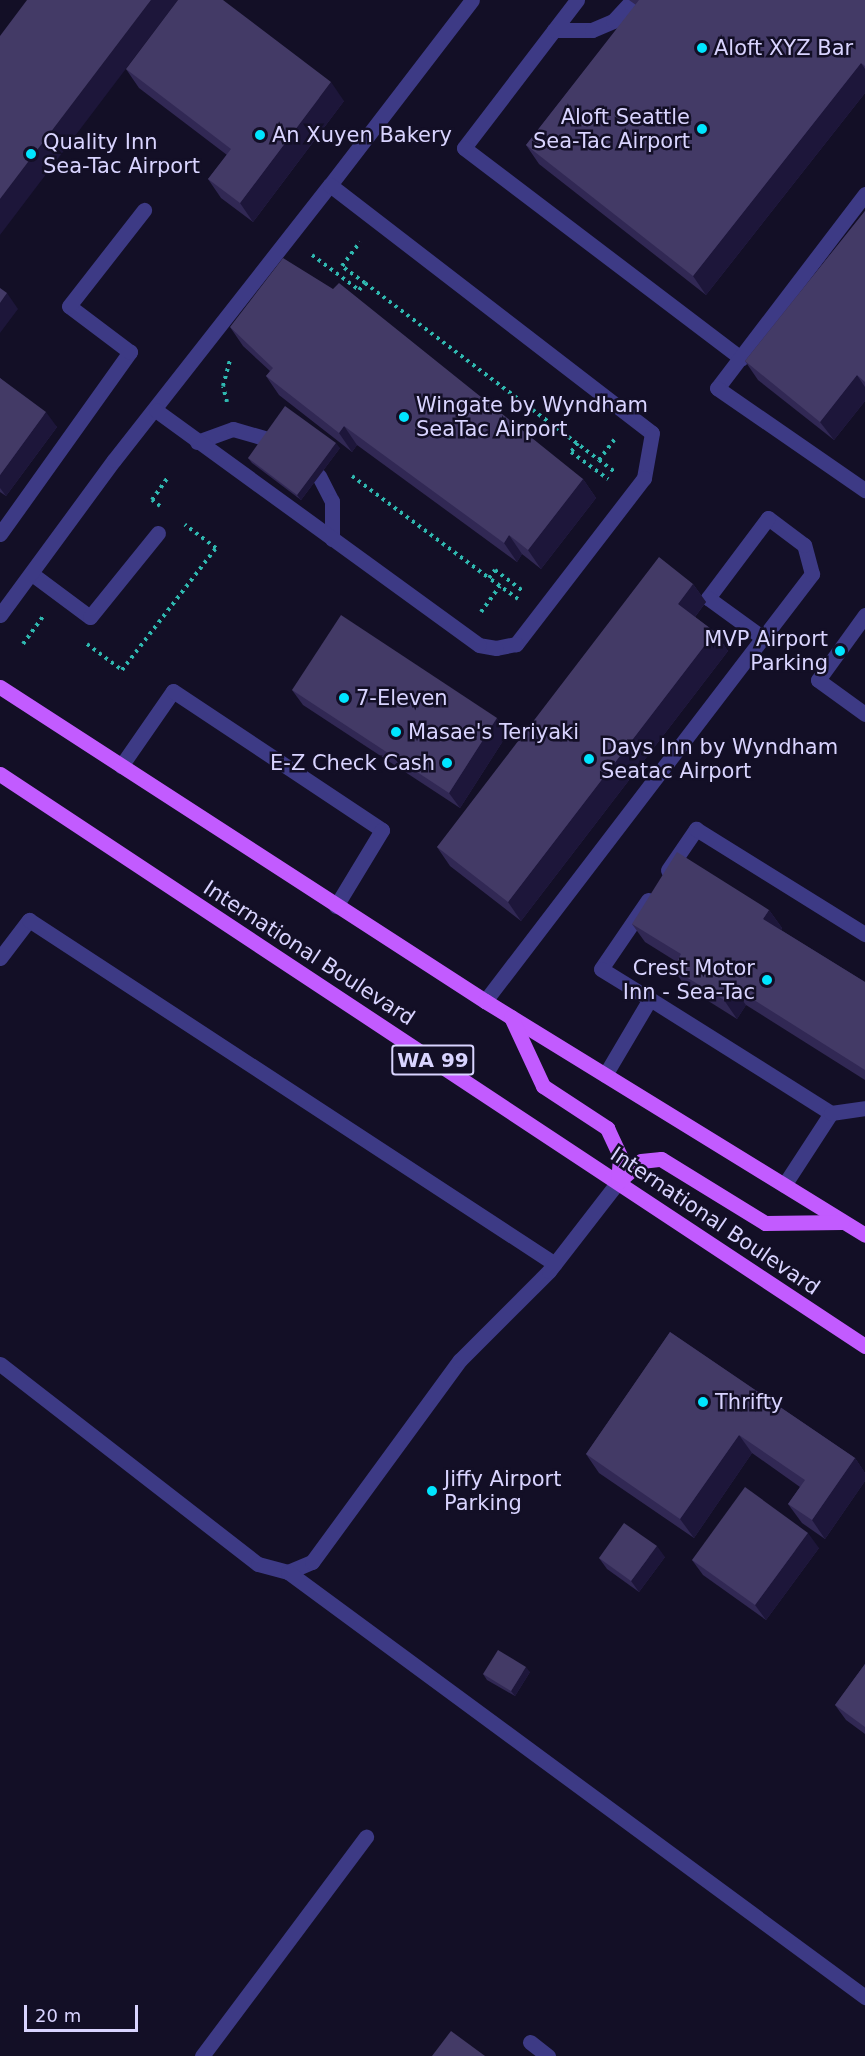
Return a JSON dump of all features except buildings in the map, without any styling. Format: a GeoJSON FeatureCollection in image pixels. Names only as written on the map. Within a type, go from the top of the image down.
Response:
{"type":"FeatureCollection","features":[{"type":"Feature","properties":{"kind":"main road"},"geometry":{"type":"LineString","coordinates":[[0,687],[485,1001],[865,1235]]}},
{"type":"Feature","properties":{"kind":"main road","name":"International Boulevard"},"geometry":{"type":"LineString","coordinates":[[0,774],[865,1346]]}},
{"type":"Feature","properties":{"kind":"main road"},"geometry":{"type":"LineString","coordinates":[[511,1017],[543,1086],[607,1128],[620,1156],[618,1182]]}},
{"type":"Feature","properties":{"kind":"main road"},"geometry":{"type":"LineString","coordinates":[[618,1182],[641,1161],[661,1158],[765,1224],[843,1222]]}},
{"type":"Feature","properties":{"kind":"street"},"geometry":{"type":"LineString","coordinates":[[0,615],[472,0]]}},
{"type":"Feature","properties":{"kind":"street"},"geometry":{"type":"LineString","coordinates":[[577,0],[464,148],[741,358]]}},
{"type":"Feature","properties":{"kind":"street"},"geometry":{"type":"LineString","coordinates":[[554,30],[592,30],[614,21],[631,2]]}},
{"type":"Feature","properties":{"kind":"street"},"geometry":{"type":"LineString","coordinates":[[156,410],[479,645],[516,644],[644,478],[652,434],[330,185]]}},
{"type":"Feature","properties":{"kind":"street"},"geometry":{"type":"LineString","coordinates":[[865,194],[717,388],[865,490]]}},
{"type":"Feature","properties":{"kind":"street"},"geometry":{"type":"LineString","coordinates":[[0,534],[130,352],[69,306],[144,210]]}},
{"type":"Feature","properties":{"kind":"street"},"geometry":{"type":"LineString","coordinates":[[197,442],[233,429],[269,439]]}},
{"type":"Feature","properties":{"kind":"street"},"geometry":{"type":"LineString","coordinates":[[319,476],[332,501],[332,539]]}},
{"type":"Feature","properties":{"kind":"street"},"geometry":{"type":"LineString","coordinates":[[485,1001],[763,638],[812,574],[804,545],[768,518],[708,598],[763,638]]}},
{"type":"Feature","properties":{"kind":"street"},"geometry":{"type":"LineString","coordinates":[[32,574],[90,617],[158,532]]}},
{"type":"Feature","properties":{"kind":"street"},"geometry":{"type":"LineString","coordinates":[[865,615],[818,680],[865,714]]}},
{"type":"Feature","properties":{"kind":"street"},"geometry":{"type":"LineString","coordinates":[[121,766],[173,691],[382,830],[336,906]]}},
{"type":"Feature","properties":{"kind":"street"},"geometry":{"type":"LineString","coordinates":[[865,934],[696,829],[601,969],[831,1113],[865,1108]]}},
{"type":"Feature","properties":{"kind":"street"},"geometry":{"type":"LineString","coordinates":[[0,958],[28,920],[555,1264]]}},
{"type":"Feature","properties":{"kind":"street"},"geometry":{"type":"LineString","coordinates":[[605,1075],[650,999]]}},
{"type":"Feature","properties":{"kind":"street"},"geometry":{"type":"LineString","coordinates":[[784,1185],[831,1113]]}},
{"type":"Feature","properties":{"kind":"street"},"geometry":{"type":"LineString","coordinates":[[288,1572],[312,1562],[460,1360],[555,1264],[618,1182]]}},
{"type":"Feature","properties":{"kind":"street"},"geometry":{"type":"LineString","coordinates":[[0,1364],[258,1564],[288,1572],[865,1997]]}},
{"type":"Feature","properties":{"kind":"street"},"geometry":{"type":"LineString","coordinates":[[202,2056],[366,1837]]}},
{"type":"Feature","properties":{"kind":"street"},"geometry":{"type":"LineString","coordinates":[[530,2042],[548,2056]]}},
{"type":"Feature","properties":{"kind":"path"},"geometry":{"type":"LineString","coordinates":[[376,221],[342,266],[624,478]]}},
{"type":"Feature","properties":{"kind":"path"},"geometry":{"type":"LineString","coordinates":[[306,262],[312,254],[359,290],[365,283]]}},
{"type":"Feature","properties":{"kind":"path"},"geometry":{"type":"LineString","coordinates":[[233,409],[227,406],[226,371],[237,349]]}},
{"type":"Feature","properties":{"kind":"path"},"geometry":{"type":"LineString","coordinates":[[599,460],[631,417]]}},
{"type":"Feature","properties":{"kind":"path"},"geometry":{"type":"LineString","coordinates":[[578,443],[572,452],[615,484]]}},
{"type":"Feature","properties":{"kind":"path"},"geometry":{"type":"LineString","coordinates":[[350,474],[528,607]]}},
{"type":"Feature","properties":{"kind":"path"},"geometry":{"type":"LineString","coordinates":[[489,578],[495,570],[528,595],[535,586]]}},
{"type":"Feature","properties":{"kind":"place","name":"Aloft XYZ Bar"},"geometry":{"type":"Point","coordinates":[702,48]}},
{"type":"Feature","properties":{"kind":"place","name":"Aloft Seattle Sea-Tac Airport"},"geometry":{"type":"Point","coordinates":[702,129]}},
{"type":"Feature","properties":{"kind":"place","name":"An Xuyen Bakery"},"geometry":{"type":"Point","coordinates":[260,135]}},
{"type":"Feature","properties":{"kind":"place","name":"Quality Inn Sea-Tac Airport"},"geometry":{"type":"Point","coordinates":[31,154]}},
{"type":"Feature","properties":{"kind":"place","name":"Wingate by Wyndham SeaTac Airport"},"geometry":{"type":"Point","coordinates":[404,417]}},
{"type":"Feature","properties":{"kind":"place","name":"MVP Airport Parking"},"geometry":{"type":"Point","coordinates":[840,651]}},
{"type":"Feature","properties":{"kind":"place","name":"7-Eleven"},"geometry":{"type":"Point","coordinates":[344,698]}},
{"type":"Feature","properties":{"kind":"place","name":"Masae's Teriyaki"},"geometry":{"type":"Point","coordinates":[396,732]}},
{"type":"Feature","properties":{"kind":"place","name":"Days Inn by Wyndham Seatac Airport"},"geometry":{"type":"Point","coordinates":[589,759]}},
{"type":"Feature","properties":{"kind":"place","name":"E-Z Check Cash"},"geometry":{"type":"Point","coordinates":[447,763]}},
{"type":"Feature","properties":{"kind":"place","name":"Crest Motor Inn - Sea-Tac"},"geometry":{"type":"Point","coordinates":[767,980]}},
{"type":"Feature","properties":{"kind":"place","name":"Thrifty"},"geometry":{"type":"Point","coordinates":[703,1402]}},
{"type":"Feature","properties":{"kind":"place","name":"Jiffy Airport Parking"},"geometry":{"type":"Point","coordinates":[432,1491]}}]}
